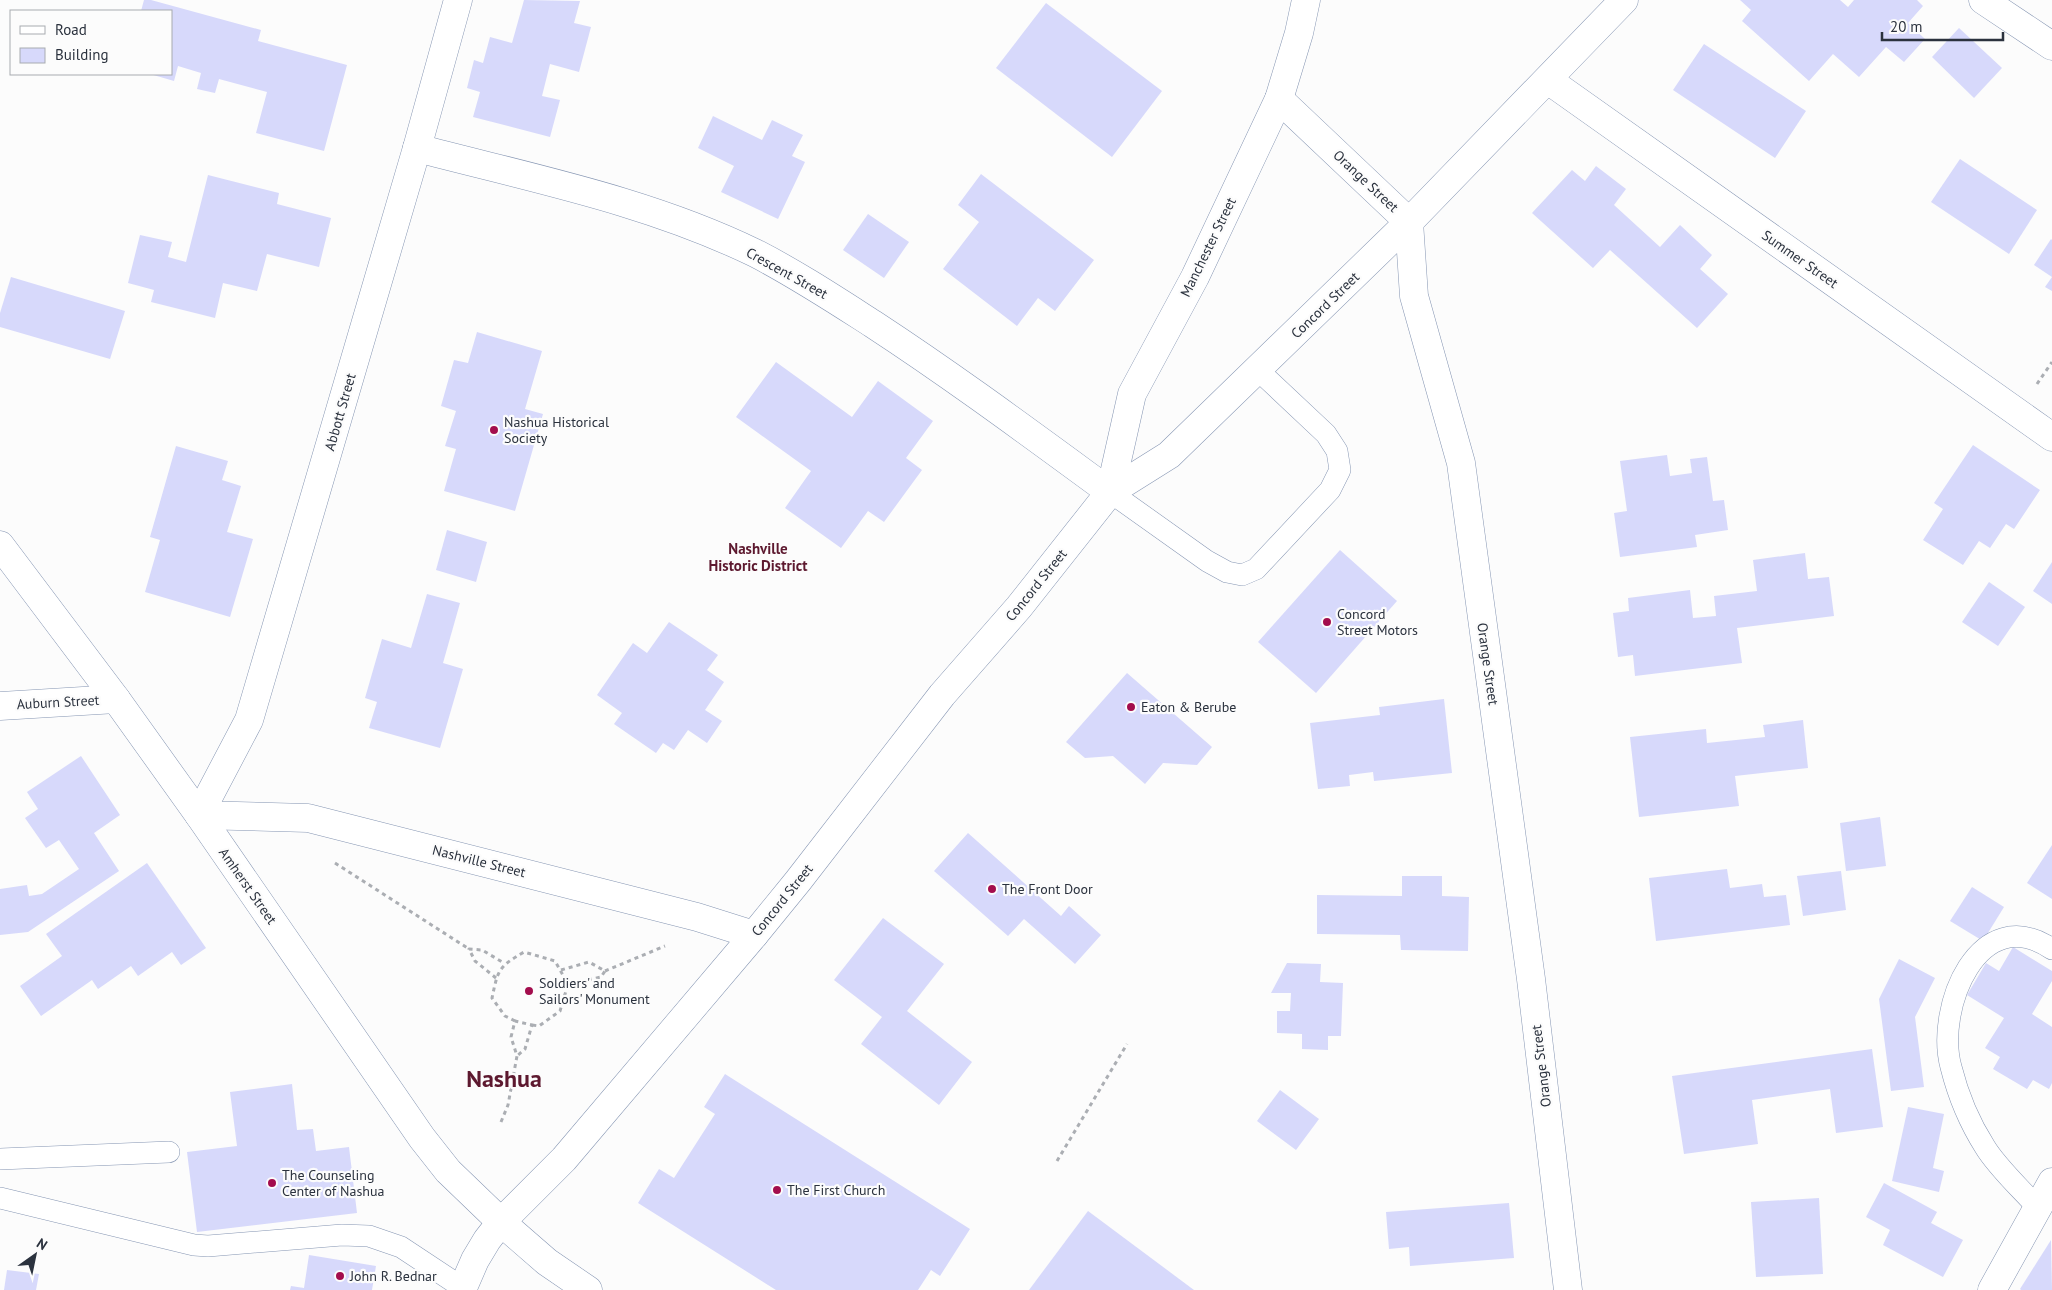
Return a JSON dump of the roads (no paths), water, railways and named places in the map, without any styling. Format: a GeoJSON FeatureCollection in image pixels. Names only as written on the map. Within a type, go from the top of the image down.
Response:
{"type":"FeatureCollection","features":[{"type":"Feature","properties":{"kind":"street","name":"Abbott Street"},"geometry":{"type":"LineString","coordinates":[[199,815],[249,720],[417,148],[458,0]]}},
{"type":"Feature","properties":{"kind":"street","name":"Manchester Street"},"geometry":{"type":"LineString","coordinates":[[1110,492],[1132,394],[1195,277],[1279,98],[1299,33],[1306,0]]}},
{"type":"Feature","properties":{"kind":"street","name":"Concord Street"},"geometry":{"type":"LineString","coordinates":[[463,1289],[475,1260],[501,1222],[564,1159],[754,934],[798,881],[942,695],[1019,607],[1110,492],[1169,456],[1409,222],[1624,0]]}},
{"type":"Feature","properties":{"kind":"street"},"geometry":{"type":"LineString","coordinates":[[1983,0],[2052,46]]}},
{"type":"Feature","properties":{"kind":"street","name":"Summer Street"},"geometry":{"type":"LineString","coordinates":[[1548,80],[2052,437]]}},
{"type":"Feature","properties":{"kind":"street","name":"Orange Street"},"geometry":{"type":"LineString","coordinates":[[1279,98],[1409,222],[1414,296],[1461,464],[1531,979],[1568,1290]]}},
{"type":"Feature","properties":{"kind":"street","name":"Crescent Street"},"geometry":{"type":"LineString","coordinates":[[417,148],[619,201],[694,227],[754,253],[802,278],[936,366],[1110,492]]}},
{"type":"Feature","properties":{"kind":"street","name":"Amherst Street"},"geometry":{"type":"LineString","coordinates":[[0,545],[116,699],[199,815],[422,1138],[448,1171],[501,1222],[547,1262],[588,1290]]}},
{"type":"Feature","properties":{"kind":"street","name":"Auburn Street"},"geometry":{"type":"LineString","coordinates":[[0,706],[116,699]]}},
{"type":"Feature","properties":{"kind":"street","name":"Nashville Street"},"geometry":{"type":"LineString","coordinates":[[199,815],[308,818],[688,914],[754,934]]}},
{"type":"Feature","properties":{"kind":"street"},"geometry":{"type":"LineString","coordinates":[[1992,1290],[2052,1182]]}},
{"type":"Feature","properties":{"kind":"lane"},"geometry":{"type":"LineString","coordinates":[[1110,492],[1207,561],[1227,572],[1242,575],[1256,569],[1330,490],[1340,470],[1337,452],[1326,434],[1258,370]]}},
{"type":"Feature","properties":{"kind":"lane"},"geometry":{"type":"LineString","coordinates":[[2038,1207],[1985,1148],[1962,1105],[1950,1064],[1948,1026],[1955,990],[1966,970],[1981,951],[2001,939],[2026,936],[2052,949]]}},
{"type":"Feature","properties":{"kind":"lane"},"geometry":{"type":"LineString","coordinates":[[0,1159],[169,1152]]}},
{"type":"Feature","properties":{"kind":"lane"},"geometry":{"type":"LineString","coordinates":[[0,1198],[194,1245],[208,1246],[342,1235],[369,1236],[401,1247],[463,1289]]}},
{"type":"Feature","properties":{"kind":"place","name":"Nashua Historical Society"},"geometry":{"type":"Point","coordinates":[494,430]}},
{"type":"Feature","properties":{"kind":"place","name":"Concord Street Motors"},"geometry":{"type":"Point","coordinates":[1327,622]}},
{"type":"Feature","properties":{"kind":"place","name":"Eaton & Berube"},"geometry":{"type":"Point","coordinates":[1131,707]}},
{"type":"Feature","properties":{"kind":"place","name":"The Front Door"},"geometry":{"type":"Point","coordinates":[992,889]}},
{"type":"Feature","properties":{"kind":"place","name":"Soldiers' and Sailors' Monument"},"geometry":{"type":"Point","coordinates":[529,991]}},
{"type":"Feature","properties":{"kind":"place","name":"The Counseling Center of Nashua"},"geometry":{"type":"Point","coordinates":[272,1183]}},
{"type":"Feature","properties":{"kind":"place","name":"The First Church"},"geometry":{"type":"Point","coordinates":[777,1190]}},
{"type":"Feature","properties":{"kind":"place","name":"John R. Bednar"},"geometry":{"type":"Point","coordinates":[340,1276]}},
{"type":"Feature","properties":{"kind":"district","name":"Nashville Historic District"},"geometry":{"type":"Point","coordinates":[758,556]}},
{"type":"Feature","properties":{"kind":"district","name":"Nashua"},"geometry":{"type":"Point","coordinates":[504,1078]}}]}
